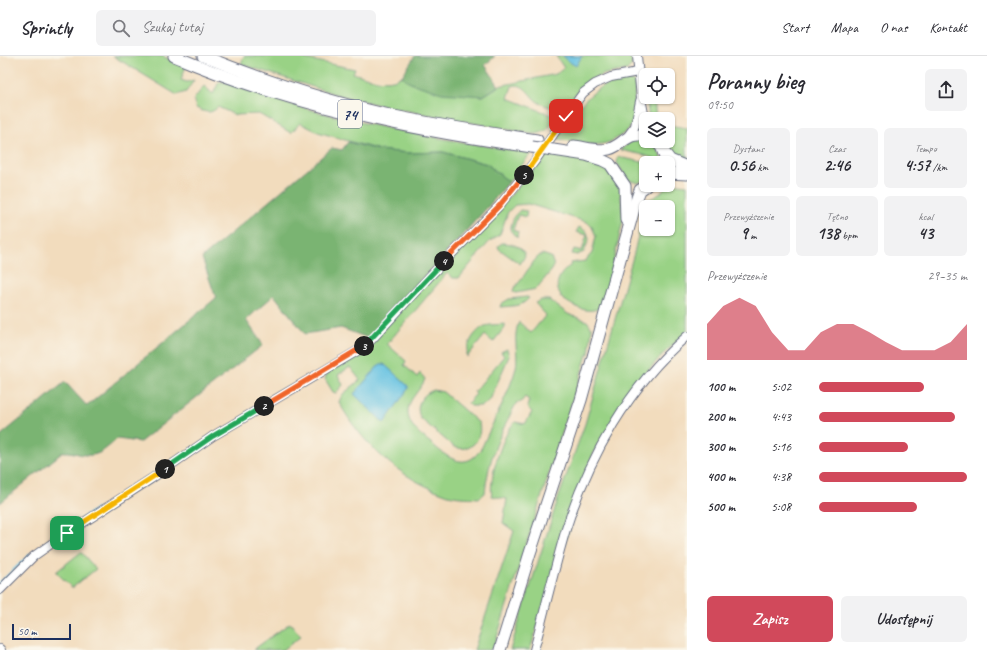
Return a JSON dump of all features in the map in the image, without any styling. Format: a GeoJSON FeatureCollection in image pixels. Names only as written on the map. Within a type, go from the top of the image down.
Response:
{"type":"FeatureCollection","features":[{"type":"Feature","properties":{"kind":"main road","name":"74"},"geometry":{"type":"LineString","coordinates":[[174,56],[265,90],[355,116],[424,130],[555,146],[604,150],[612,148],[623,140],[639,134]]}},
{"type":"Feature","properties":{"kind":"main road","name":"74"},"geometry":{"type":"LineString","coordinates":[[203,56],[263,79],[350,106],[413,120],[535,143]]}},
{"type":"Feature","properties":{"kind":"main road"},"geometry":{"type":"LineString","coordinates":[[623,140],[613,158],[617,175],[626,191],[625,236]]}},
{"type":"Feature","properties":{"kind":"main road","name":"74"},"geometry":{"type":"LineString","coordinates":[[555,146],[606,162],[617,175],[632,186],[639,186]]}},
{"type":"Feature","properties":{"kind":"main road"},"geometry":{"type":"LineString","coordinates":[[661,148],[670,160],[687,167]]}},
{"type":"Feature","properties":{"kind":"main road"},"geometry":{"type":"LineString","coordinates":[[663,151],[663,156]]}},
{"type":"Feature","properties":{"kind":"main road"},"geometry":{"type":"LineString","coordinates":[[675,173],[687,174]]}},
{"type":"Feature","properties":{"kind":"main road"},"geometry":{"type":"LineString","coordinates":[[500,650],[583,392],[625,236],[638,194],[640,192]]}},
{"type":"Feature","properties":{"kind":"street"},"geometry":{"type":"LineString","coordinates":[[637,56],[639,81]]}},
{"type":"Feature","properties":{"kind":"street"},"geometry":{"type":"LineString","coordinates":[[0,590],[34,556],[67,533],[151,479],[213,436],[366,346],[430,276],[499,206],[535,161],[583,93],[595,84],[611,77],[638,72]]}},
{"type":"Feature","properties":{"kind":"street"},"geometry":{"type":"LineString","coordinates":[[623,140],[635,126],[640,104]]}},
{"type":"Feature","properties":{"kind":"street"},"geometry":{"type":"LineString","coordinates":[[534,650],[566,528],[595,459],[616,420],[638,387],[687,336]]}},
{"type":"Feature","properties":{"kind":"green space"},"geometry":{"type":"Polygon","coordinates":[[[113,56],[162,56],[186,66],[181,80],[187,82],[194,80],[186,92],[177,95],[113,56]]]}},
{"type":"Feature","properties":{"kind":"green space"},"geometry":{"type":"Polygon","coordinates":[[[244,56],[300,56],[306,59],[355,69],[353,73],[372,79],[384,81],[396,79],[402,76],[411,83],[483,96],[499,86],[556,74],[564,68],[556,56],[631,56],[632,65],[627,70],[605,74],[591,80],[580,89],[564,109],[544,105],[538,102],[524,88],[516,85],[512,86],[508,98],[554,116],[553,121],[546,130],[540,133],[532,134],[387,107],[335,94],[241,64],[244,56]]]}},
{"type":"Feature","properties":{"kind":"green space"},"geometry":{"type":"Polygon","coordinates":[[[415,56],[495,56],[485,65],[499,86],[483,96],[442,93],[410,83],[402,76],[415,56]]]}},
{"type":"Feature","properties":{"kind":"green space"},"geometry":{"type":"Polygon","coordinates":[[[628,79],[634,82],[635,106],[632,124],[627,131],[613,141],[598,144],[558,139],[575,112],[594,92],[610,83],[628,79]]]}},
{"type":"Feature","properties":{"kind":"green space"},"geometry":{"type":"Polygon","coordinates":[[[219,82],[225,82],[303,108],[368,124],[449,140],[531,153],[509,182],[487,164],[443,152],[408,153],[379,150],[318,132],[300,123],[291,133],[259,114],[235,115],[218,107],[210,112],[205,112],[196,108],[194,99],[204,86],[213,94],[219,82]]]}},
{"type":"Feature","properties":{"kind":"green space"},"geometry":{"type":"Polygon","coordinates":[[[647,104],[655,104],[655,112],[648,112],[647,104]]]}},
{"type":"Feature","properties":{"kind":"green space"},"geometry":{"type":"Polygon","coordinates":[[[675,126],[687,128],[687,161],[674,156],[668,148],[675,148],[675,126]]]}},
{"type":"Feature","properties":{"kind":"green space"},"geometry":{"type":"Polygon","coordinates":[[[634,139],[639,140],[639,148],[657,148],[660,156],[647,156],[620,150],[634,139]]]}},
{"type":"Feature","properties":{"kind":"green space"},"geometry":{"type":"Polygon","coordinates":[[[348,142],[379,150],[408,153],[443,152],[487,164],[509,182],[368,338],[341,328],[305,334],[274,295],[246,320],[263,345],[140,442],[117,439],[103,451],[91,455],[63,452],[0,503],[0,436],[65,382],[87,406],[216,298],[202,258],[332,148],[342,150],[348,142]]]}},
{"type":"Feature","properties":{"kind":"green space"},"geometry":{"type":"Polygon","coordinates":[[[548,154],[580,158],[606,166],[620,185],[623,220],[604,304],[594,310],[576,307],[560,297],[561,295],[557,287],[559,278],[571,265],[570,263],[585,261],[592,253],[596,236],[592,227],[587,222],[528,204],[515,205],[508,212],[500,234],[489,242],[459,278],[453,278],[447,273],[387,344],[406,361],[404,365],[417,377],[420,373],[425,379],[409,406],[408,416],[412,425],[419,434],[444,454],[451,458],[464,461],[476,455],[482,447],[510,387],[517,362],[516,333],[519,322],[531,333],[546,315],[535,303],[541,300],[549,300],[568,314],[587,321],[592,328],[589,354],[587,355],[493,650],[474,650],[514,531],[503,523],[507,499],[492,496],[491,489],[494,469],[501,446],[510,427],[515,422],[525,424],[532,412],[527,407],[529,400],[525,397],[520,403],[517,402],[506,424],[492,457],[485,493],[479,498],[461,497],[443,493],[411,478],[382,457],[358,431],[339,402],[342,395],[360,380],[350,367],[338,375],[343,385],[336,393],[333,392],[325,379],[327,373],[356,355],[512,194],[538,164],[540,165],[548,154]]]}},
{"type":"Feature","properties":{"kind":"green space"},"geometry":{"type":"Polygon","coordinates":[[[618,157],[639,161],[639,183],[628,180],[617,163],[618,157]]]}},
{"type":"Feature","properties":{"kind":"green space"},"geometry":{"type":"Polygon","coordinates":[[[675,184],[687,185],[687,332],[662,355],[636,384],[594,452],[530,650],[510,650],[558,499],[585,424],[639,231],[639,236],[675,236],[675,200],[646,200],[657,196],[662,192],[675,192],[675,184]]]}},
{"type":"Feature","properties":{"kind":"green space"},"geometry":{"type":"Polygon","coordinates":[[[520,210],[527,211],[526,217],[518,215],[513,230],[518,232],[517,238],[510,230],[514,216],[520,210]]]}},
{"type":"Feature","properties":{"kind":"green space"},"geometry":{"type":"Polygon","coordinates":[[[579,227],[587,232],[589,239],[584,252],[577,255],[572,254],[574,249],[582,251],[587,235],[576,232],[579,227]]]}},
{"type":"Feature","properties":{"kind":"green space"},"geometry":{"type":"Polygon","coordinates":[[[502,243],[513,244],[522,250],[525,256],[520,264],[499,249],[498,246],[502,243]]]}},
{"type":"Feature","properties":{"kind":"green space"},"geometry":{"type":"Polygon","coordinates":[[[542,254],[551,257],[554,266],[552,270],[536,289],[516,293],[513,291],[535,260],[542,254]]]}},
{"type":"Feature","properties":{"kind":"green space"},"geometry":{"type":"Polygon","coordinates":[[[529,298],[520,305],[500,307],[501,304],[509,299],[529,298]]]}},
{"type":"Feature","properties":{"kind":"green space"},"geometry":{"type":"Polygon","coordinates":[[[505,324],[505,327],[493,342],[485,335],[467,357],[469,344],[473,336],[479,330],[488,325],[505,324]]]}},
{"type":"Feature","properties":{"kind":"green space"},"geometry":{"type":"Polygon","coordinates":[[[507,349],[509,356],[490,400],[482,406],[471,406],[468,403],[476,394],[474,392],[504,356],[501,352],[507,349]]]}},
{"type":"Feature","properties":{"kind":"green space"},"geometry":{"type":"Polygon","coordinates":[[[434,390],[443,392],[479,423],[479,435],[474,444],[470,447],[454,447],[421,419],[418,410],[420,402],[429,392],[434,390]]]}},
{"type":"Feature","properties":{"kind":"green space"},"geometry":{"type":"Polygon","coordinates":[[[81,552],[96,569],[72,588],[56,572],[81,552]]]}},
{"type":"Feature","properties":{"kind":"green space"},"geometry":{"type":"Polygon","coordinates":[[[290,623],[301,636],[283,650],[253,650],[290,623]]]}},
{"type":"Feature","properties":{"kind":"water"},"geometry":{"type":"Polygon","coordinates":[[[563,56],[582,56],[576,66],[563,56]]]}},
{"type":"Feature","properties":{"kind":"water"},"geometry":{"type":"Polygon","coordinates":[[[380,364],[384,364],[408,386],[408,389],[384,423],[354,394],[380,364]]]}},
{"type":"Feature","properties":{"kind":"waterway"},"geometry":{"type":"LineString","coordinates":[[82,519],[96,509]]}},
{"type":"Feature","properties":{"kind":"waterway"},"geometry":{"type":"LineString","coordinates":[[0,583],[30,555]]}},
{"type":"Feature","properties":{"kind":"route"},"geometry":{"type":"LineString","coordinates":[[67,533],[151,479],[213,436],[366,346],[430,276],[499,206],[535,161],[566,116]]}}]}
